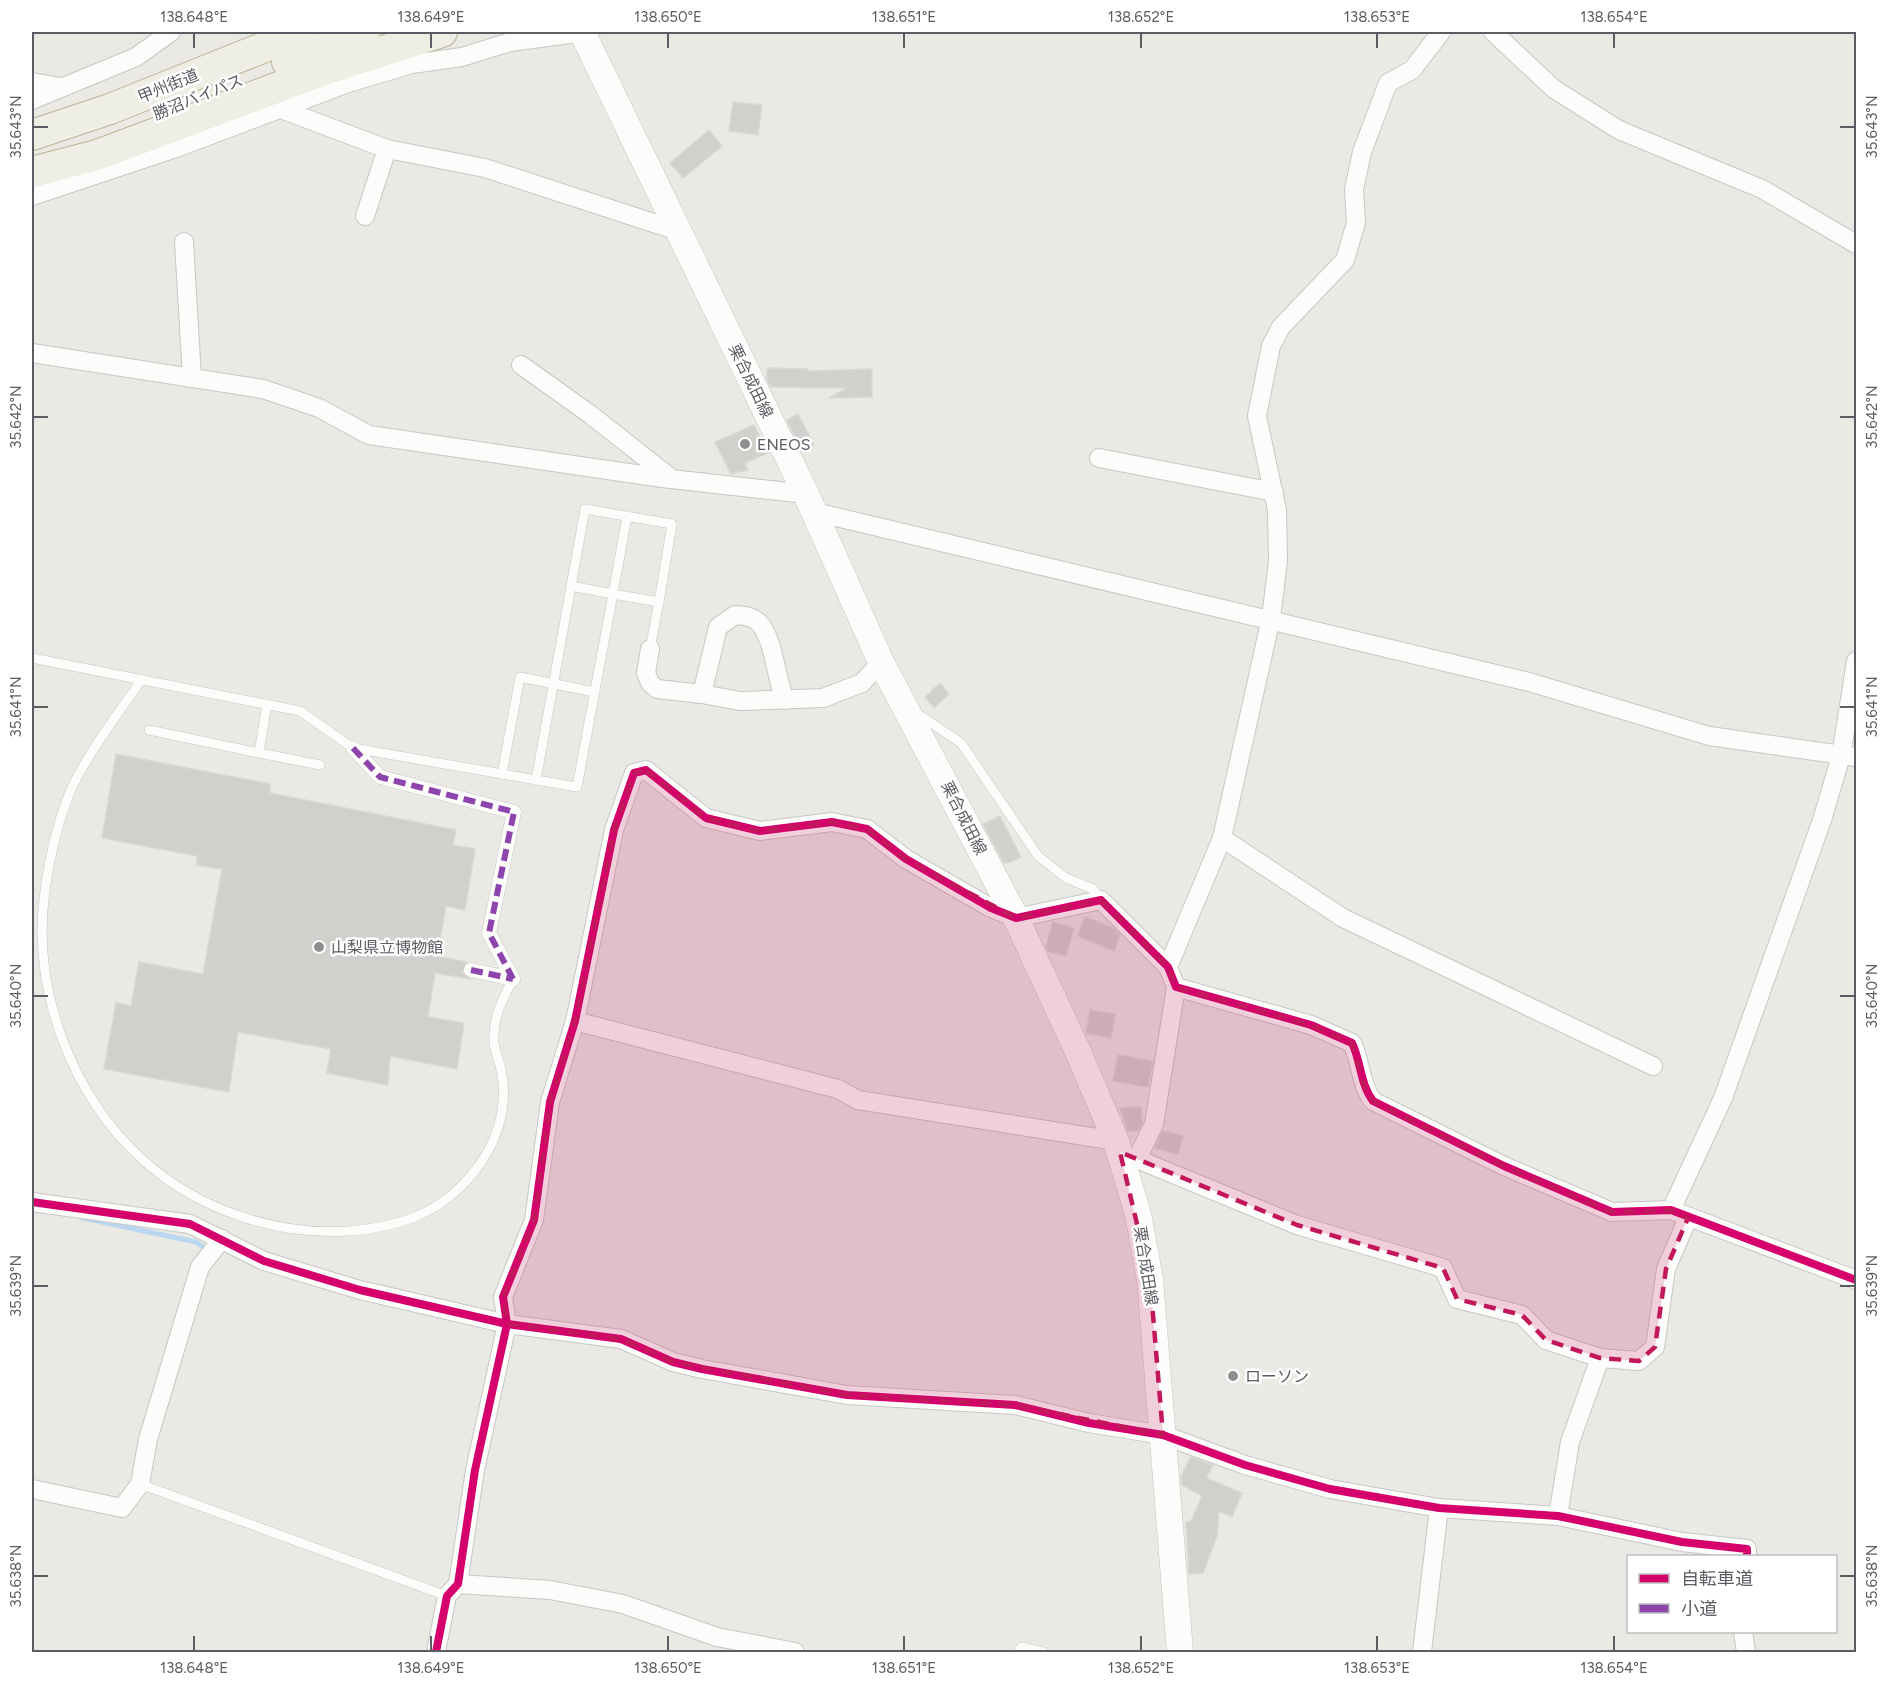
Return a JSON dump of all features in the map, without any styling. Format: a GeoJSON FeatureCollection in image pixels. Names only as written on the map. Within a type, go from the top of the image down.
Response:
{"type":"FeatureCollection","features":[{"type":"Feature","properties":{"kind":"highway"},"geometry":{"type":"LineString","coordinates":[[32,123],[255,32]]}},
{"type":"Feature","properties":{"kind":"highway","name":"甲州街道"},"geometry":{"type":"LineString","coordinates":[[32,135],[110,109],[302,32]]}},
{"type":"Feature","properties":{"kind":"highway","name":"勝沼バイパス"},"geometry":{"type":"LineString","coordinates":[[32,162],[365,32]]}},
{"type":"Feature","properties":{"kind":"highway"},"geometry":{"type":"LineString","coordinates":[[32,172],[97,155],[327,69],[442,32]]}},
{"type":"Feature","properties":{"kind":"main road","name":"栗合成田線"},"geometry":{"type":"LineString","coordinates":[[583,32],[810,503],[882,662],[1016,918],[1124,1152],[1150,1279],[1180,1653]]}},
{"type":"Feature","properties":{"kind":"street"},"geometry":{"type":"LineString","coordinates":[[32,100],[136,57],[171,32]]}},
{"type":"Feature","properties":{"kind":"street"},"geometry":{"type":"LineString","coordinates":[[32,196],[176,148],[412,64],[462,57],[510,42],[583,32]]}},
{"type":"Feature","properties":{"kind":"street"},"geometry":{"type":"LineString","coordinates":[[1168,967],[1222,838],[1271,618],[1278,561],[1274,492],[1257,416],[1271,346],[1281,327],[1345,260],[1356,222],[1354,189],[1362,152],[1388,83],[1412,70],[1441,32]]}},
{"type":"Feature","properties":{"kind":"street"},"geometry":{"type":"LineString","coordinates":[[1493,32],[1554,89],[1620,130],[1762,189],[1857,244]]}},
{"type":"Feature","properties":{"kind":"street"},"geometry":{"type":"LineString","coordinates":[[32,82],[63,87]]}},
{"type":"Feature","properties":{"kind":"street"},"geometry":{"type":"LineString","coordinates":[[281,109],[387,149],[485,168],[678,231]]}},
{"type":"Feature","properties":{"kind":"street"},"geometry":{"type":"LineString","coordinates":[[365,216],[387,149]]}},
{"type":"Feature","properties":{"kind":"street"},"geometry":{"type":"LineString","coordinates":[[184,242],[192,378]]}},
{"type":"Feature","properties":{"kind":"street"},"geometry":{"type":"LineString","coordinates":[[32,353],[263,389],[319,408],[369,435],[810,503],[1529,682],[1709,736],[1849,757]]}},
{"type":"Feature","properties":{"kind":"street"},"geometry":{"type":"LineString","coordinates":[[521,365],[591,415],[672,480]]}},
{"type":"Feature","properties":{"kind":"street"},"geometry":{"type":"LineString","coordinates":[[1099,458],[1274,492]]}},
{"type":"Feature","properties":{"kind":"street"},"geometry":{"type":"LineString","coordinates":[[702,694],[717,627],[735,615],[750,617],[760,623],[766,634],[785,700]]}},
{"type":"Feature","properties":{"kind":"street"},"geometry":{"type":"LineString","coordinates":[[650,650],[646,673],[657,690],[702,694],[740,701],[823,698],[862,683],[882,662]]}},
{"type":"Feature","properties":{"kind":"street"},"geometry":{"type":"LineString","coordinates":[[1671,1210],[1723,1098],[1822,820],[1849,757],[1857,662]]}},
{"type":"Feature","properties":{"kind":"street"},"geometry":{"type":"LineString","coordinates":[[353,748],[380,777],[514,812],[489,933],[513,979]]}},
{"type":"Feature","properties":{"kind":"street"},"geometry":{"type":"LineString","coordinates":[[436,1653],[452,1590],[507,1324],[503,1297],[534,1220],[549,1102],[575,1021],[614,830],[634,773],[646,770],[706,818],[760,831],[832,822],[867,830],[906,859],[991,908],[1016,918],[1101,900],[1168,967],[1176,987],[1154,1124],[1124,1152]]}},
{"type":"Feature","properties":{"kind":"street"},"geometry":{"type":"LineString","coordinates":[[1222,838],[1343,918],[1653,1066]]}},
{"type":"Feature","properties":{"kind":"street"},"geometry":{"type":"LineString","coordinates":[[471,970],[513,979]]}},
{"type":"Feature","properties":{"kind":"street"},"geometry":{"type":"LineString","coordinates":[[1176,987],[1311,1025],[1352,1042],[1359,1058],[1366,1091],[1373,1101],[1504,1166],[1612,1212],[1671,1210],[1857,1280]]}},
{"type":"Feature","properties":{"kind":"street"},"geometry":{"type":"LineString","coordinates":[[575,1021],[838,1089],[858,1100],[1124,1152],[1296,1225],[1443,1268],[1457,1299],[1522,1315],[1546,1340],[1600,1358],[1639,1360],[1654,1347],[1666,1269],[1688,1218]]}},
{"type":"Feature","properties":{"kind":"street"},"geometry":{"type":"LineString","coordinates":[[32,1202],[190,1224],[264,1261],[349,1287],[507,1324],[621,1339],[673,1362],[847,1395],[1015,1405],[1089,1423],[1163,1435],[1245,1465],[1330,1489],[1439,1508],[1558,1516],[1682,1542],[1748,1549],[1747,1555]]}},
{"type":"Feature","properties":{"kind":"street"},"geometry":{"type":"LineString","coordinates":[[32,1489],[122,1508],[140,1484],[148,1439],[200,1267],[222,1239]]}},
{"type":"Feature","properties":{"kind":"street"},"geometry":{"type":"LineString","coordinates":[[1558,1516],[1570,1442],[1600,1358]]}},
{"type":"Feature","properties":{"kind":"street"},"geometry":{"type":"LineString","coordinates":[[1422,1653],[1439,1508]]}},
{"type":"Feature","properties":{"kind":"street"},"geometry":{"type":"LineString","coordinates":[[452,1590],[549,1590],[623,1604],[717,1637],[795,1653]]}},
{"type":"Feature","properties":{"kind":"street"},"geometry":{"type":"LineString","coordinates":[[1743,1633],[1746,1653]]}},
{"type":"Feature","properties":{"kind":"lane"},"geometry":{"type":"LineString","coordinates":[[536,780],[585,509],[672,524],[650,650]]}},
{"type":"Feature","properties":{"kind":"lane"},"geometry":{"type":"LineString","coordinates":[[32,658],[300,711],[353,748],[577,787],[627,516]]}},
{"type":"Feature","properties":{"kind":"lane"},"geometry":{"type":"LineString","coordinates":[[571,586],[659,602]]}},
{"type":"Feature","properties":{"kind":"lane"},"geometry":{"type":"LineString","coordinates":[[502,774],[520,677],[595,692]]}},
{"type":"Feature","properties":{"kind":"lane"},"geometry":{"type":"LineString","coordinates":[[142,679],[71,790],[53,847],[43,900],[42,952],[51,1007],[77,1074],[107,1119],[143,1160],[186,1190],[267,1226],[331,1232],[373,1229],[424,1215],[456,1193],[476,1170],[494,1141],[504,1104],[502,1076],[494,1041],[497,1011],[513,979]]}},
{"type":"Feature","properties":{"kind":"lane"},"geometry":{"type":"LineString","coordinates":[[259,753],[267,704]]}},
{"type":"Feature","properties":{"kind":"lane"},"geometry":{"type":"LineString","coordinates":[[907,706],[962,743],[1038,856],[1066,878],[1093,890],[1101,900]]}},
{"type":"Feature","properties":{"kind":"lane"},"geometry":{"type":"LineString","coordinates":[[149,730],[320,765]]}},
{"type":"Feature","properties":{"kind":"lane"},"geometry":{"type":"LineString","coordinates":[[140,1484],[452,1590]]}},
{"type":"Feature","properties":{"kind":"lane"},"geometry":{"type":"LineString","coordinates":[[1019,1653],[1021,1647],[1043,1653]]}},
{"type":"Feature","properties":{"kind":"highlighted area"},"geometry":{"type":"Polygon","coordinates":[[[646,770],[706,818],[760,831],[832,822],[867,829],[906,859],[1016,918],[1101,900],[1168,967],[1176,987],[1311,1025],[1352,1043],[1366,1091],[1373,1101],[1504,1166],[1612,1212],[1671,1210],[1688,1218],[1666,1269],[1655,1347],[1639,1361],[1600,1358],[1546,1340],[1522,1315],[1457,1299],[1443,1268],[1297,1225],[1120,1152],[1150,1279],[1163,1435],[1015,1405],[847,1395],[673,1362],[621,1339],[507,1324],[503,1297],[534,1220],[550,1102],[575,1021],[614,830],[634,773],[646,770]]]}},
{"type":"Feature","properties":{"kind":"building"},"geometry":{"type":"Polygon","coordinates":[[[733,102],[762,105],[758,135],[729,131],[733,102]]]}},
{"type":"Feature","properties":{"kind":"building"},"geometry":{"type":"Polygon","coordinates":[[[709,130],[722,146],[683,178],[670,163],[709,130]]]}},
{"type":"Feature","properties":{"kind":"building"},"geometry":{"type":"Polygon","coordinates":[[[767,368],[808,369],[808,371],[872,369],[872,397],[829,398],[847,388],[771,387],[767,380],[767,368]]]}},
{"type":"Feature","properties":{"kind":"building"},"geometry":{"type":"Polygon","coordinates":[[[798,414],[814,445],[802,451],[787,420],[798,414]]]}},
{"type":"Feature","properties":{"kind":"building"},"geometry":{"type":"Polygon","coordinates":[[[754,425],[768,453],[745,463],[748,470],[731,474],[715,442],[754,425]]]}},
{"type":"Feature","properties":{"kind":"building"},"geometry":{"type":"Polygon","coordinates":[[[940,683],[949,694],[934,708],[925,697],[940,683]]]}},
{"type":"Feature","properties":{"kind":"building"},"geometry":{"type":"Polygon","coordinates":[[[116,754],[270,784],[270,793],[456,830],[453,845],[475,849],[465,910],[446,906],[437,956],[467,962],[462,972],[470,979],[435,973],[428,1017],[464,1023],[457,1069],[390,1056],[388,1085],[327,1073],[331,1049],[238,1032],[229,1092],[104,1069],[116,1003],[131,1006],[139,962],[203,974],[222,869],[197,865],[197,856],[102,838],[116,754]]]}},
{"type":"Feature","properties":{"kind":"building"},"geometry":{"type":"Polygon","coordinates":[[[1000,816],[1021,857],[1011,862],[1004,863],[983,824],[1000,816]]]}},
{"type":"Feature","properties":{"kind":"building"},"geometry":{"type":"Polygon","coordinates":[[[1085,917],[1113,928],[1120,935],[1114,951],[1078,936],[1085,917]]]}},
{"type":"Feature","properties":{"kind":"building"},"geometry":{"type":"Polygon","coordinates":[[[1053,922],[1074,928],[1066,956],[1048,951],[1046,947],[1053,922]]]}},
{"type":"Feature","properties":{"kind":"building"},"geometry":{"type":"Polygon","coordinates":[[[1090,1010],[1115,1014],[1111,1038],[1086,1033],[1090,1010]]]}},
{"type":"Feature","properties":{"kind":"building"},"geometry":{"type":"Polygon","coordinates":[[[1118,1055],[1153,1061],[1148,1087],[1113,1081],[1118,1055]]]}},
{"type":"Feature","properties":{"kind":"building"},"geometry":{"type":"Polygon","coordinates":[[[1141,1107],[1142,1124],[1138,1131],[1128,1131],[1120,1108],[1141,1107]]]}},
{"type":"Feature","properties":{"kind":"building"},"geometry":{"type":"Polygon","coordinates":[[[1163,1131],[1183,1136],[1178,1154],[1155,1148],[1163,1131]]]}},
{"type":"Feature","properties":{"kind":"building"},"geometry":{"type":"Polygon","coordinates":[[[1191,1457],[1213,1465],[1206,1478],[1242,1493],[1232,1517],[1219,1511],[1217,1536],[1203,1573],[1189,1574],[1186,1522],[1191,1521],[1202,1496],[1182,1485],[1181,1476],[1191,1457]]]}},
{"type":"Feature","properties":{"kind":"waterway"},"geometry":{"type":"LineString","coordinates":[[83,1218],[196,1242],[209,1251]]}},
{"type":"Feature","properties":{"kind":"marked path"},"geometry":{"type":"LineString","coordinates":[[353,748],[380,777],[514,812],[489,933],[513,979]]}},
{"type":"Feature","properties":{"kind":"marked path"},"geometry":{"type":"LineString","coordinates":[[471,970],[513,979]]}},
{"type":"Feature","properties":{"kind":"cycle path"},"geometry":{"type":"LineString","coordinates":[[436,1652],[447,1596],[458,1584],[475,1470],[507,1324],[503,1297],[534,1220],[550,1102],[575,1021],[614,830],[634,773],[646,770],[706,818],[760,831],[832,822],[867,829],[906,859],[991,908],[1016,918],[1101,900],[1168,967],[1176,987],[1311,1025],[1352,1043],[1366,1087],[1373,1101],[1504,1166],[1612,1212],[1671,1210],[1856,1280]]}},
{"type":"Feature","properties":{"kind":"cycle path"},"geometry":{"type":"LineString","coordinates":[[32,1202],[190,1224],[264,1261],[360,1290],[507,1324],[621,1339],[673,1362],[702,1369],[847,1395],[1015,1405],[1089,1423],[1163,1435],[1245,1465],[1330,1489],[1439,1508],[1558,1516],[1682,1542],[1747,1549],[1747,1555]]}},
{"type":"Feature","properties":{"kind":"place","name":"ENEOS"},"geometry":{"type":"Point","coordinates":[745,444]}},
{"type":"Feature","properties":{"kind":"place","name":"山梨県立博物館"},"geometry":{"type":"Point","coordinates":[319,947]}},
{"type":"Feature","properties":{"kind":"place","name":"ローソン"},"geometry":{"type":"Point","coordinates":[1233,1376]}}]}
